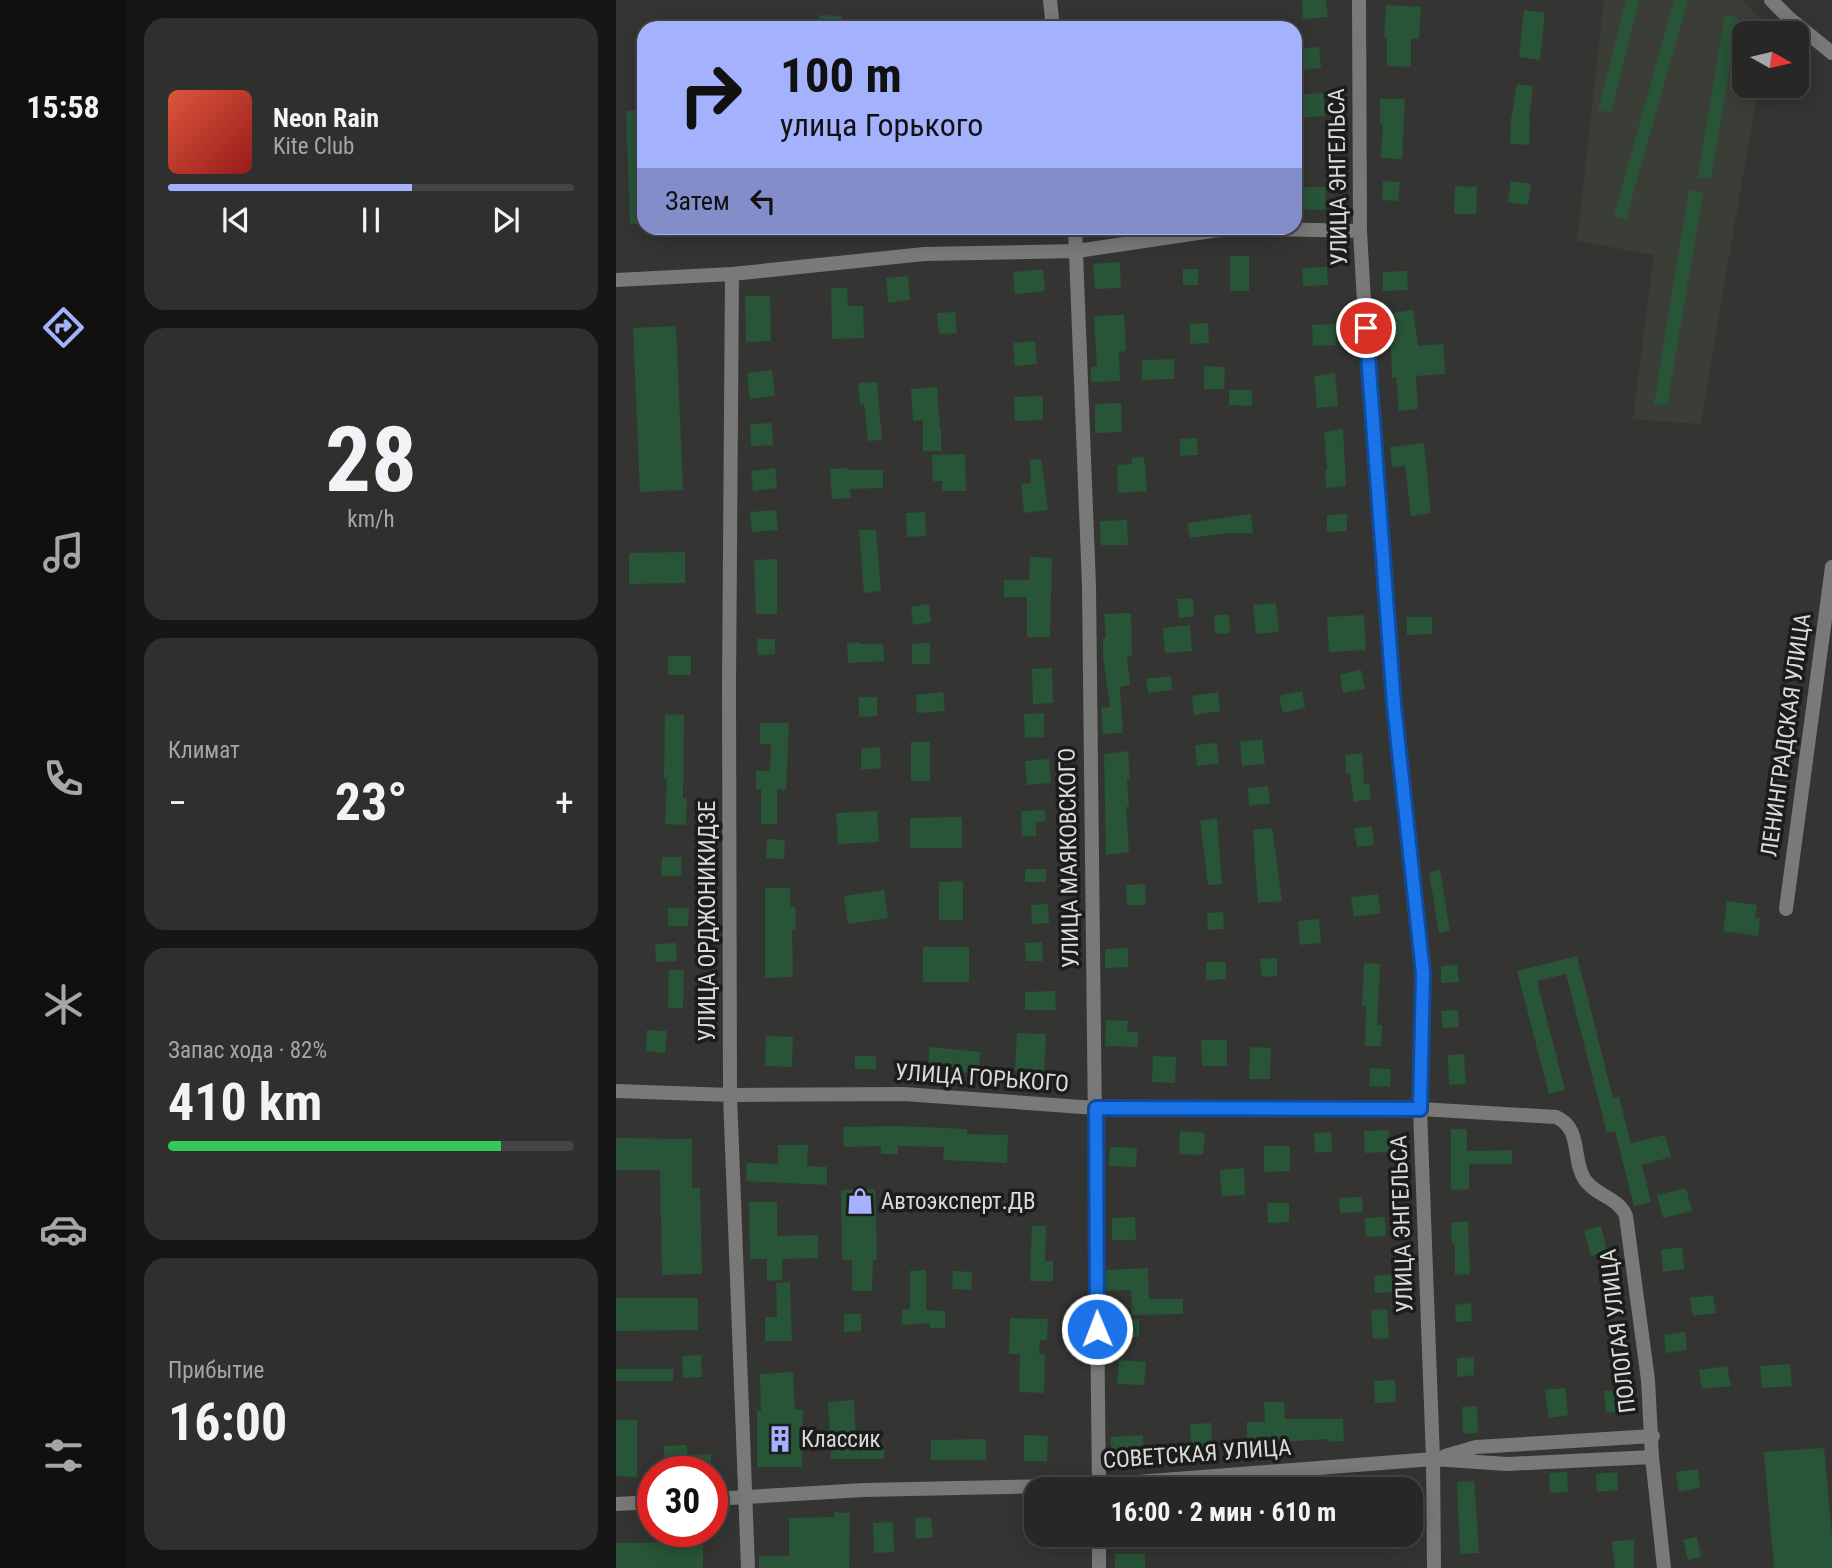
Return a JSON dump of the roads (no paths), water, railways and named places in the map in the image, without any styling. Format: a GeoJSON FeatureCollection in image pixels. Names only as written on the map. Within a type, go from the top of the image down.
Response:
{"type":"FeatureCollection","features":[{"type":"Feature","properties":{"kind":"street"},"geometry":{"type":"LineString","coordinates":[[1050,0],[1052,21]]}},
{"type":"Feature","properties":{"kind":"street","name":"УЛИЦА ЭНГЕЛЬСА"},"geometry":{"type":"LineString","coordinates":[[1359,0],[1360,231],[1394,705],[1423,973],[1420,1109],[1433,1459],[1434,1568]]}},
{"type":"Feature","properties":{"kind":"street"},"geometry":{"type":"LineString","coordinates":[[1770,0],[1832,53]]}},
{"type":"Feature","properties":{"kind":"street"},"geometry":{"type":"LineString","coordinates":[[1302,230],[1360,231]]}},
{"type":"Feature","properties":{"kind":"street","name":"УЛИЦА МАЯКОВСКОГО"},"geometry":{"type":"LineString","coordinates":[[1076,235],[1089,586],[1099,1477]]}},
{"type":"Feature","properties":{"kind":"street"},"geometry":{"type":"LineString","coordinates":[[616,280],[732,274],[924,254],[1077,251],[1185,235]]}},
{"type":"Feature","properties":{"kind":"street","name":"УЛИЦА ОРДЖОНИКИДЗЕ"},"geometry":{"type":"LineString","coordinates":[[732,274],[730,1096],[748,1568]]}},
{"type":"Feature","properties":{"kind":"street","name":"ЛЕНИНГРАДСКАЯ УЛИЦА"},"geometry":{"type":"LineString","coordinates":[[1786,909],[1832,567]]}},
{"type":"Feature","properties":{"kind":"street","name":"УЛИЦА ГОРЬКОГО"},"geometry":{"type":"LineString","coordinates":[[616,1091],[730,1096],[904,1094],[1096,1108],[1420,1109],[1556,1118]]}},
{"type":"Feature","properties":{"kind":"street","name":"ПОЛОГАЯ УЛИЦА"},"geometry":{"type":"LineString","coordinates":[[1556,1118],[1566,1122],[1572,1131],[1585,1179],[1618,1202],[1626,1216],[1648,1380],[1664,1568]]}},
{"type":"Feature","properties":{"kind":"street","name":"СОВЕТСКАЯ УЛИЦА"},"geometry":{"type":"LineString","coordinates":[[1433,1459],[1476,1447],[1653,1436]]}},
{"type":"Feature","properties":{"kind":"street","name":"СОВЕТСКАЯ УЛИЦА"},"geometry":{"type":"LineString","coordinates":[[1218,1477],[1433,1459],[1507,1464],[1653,1457]]}},
{"type":"Feature","properties":{"kind":"street","name":"СОВЕТСКАЯ УЛИЦА"},"geometry":{"type":"LineString","coordinates":[[728,1499],[864,1490],[1024,1488]]}},
{"type":"Feature","properties":{"kind":"street"},"geometry":{"type":"LineString","coordinates":[[616,1504],[637,1503]]}},
{"type":"Feature","properties":{"kind":"street"},"geometry":{"type":"LineString","coordinates":[[1099,1547],[1099,1568]]}},
{"type":"Feature","properties":{"kind":"place","name":"Автоэксперт.ДВ"},"geometry":{"type":"Point","coordinates":[860,1201]}},
{"type":"Feature","properties":{"kind":"place","name":"Классик"},"geometry":{"type":"Point","coordinates":[780,1439]}}]}
